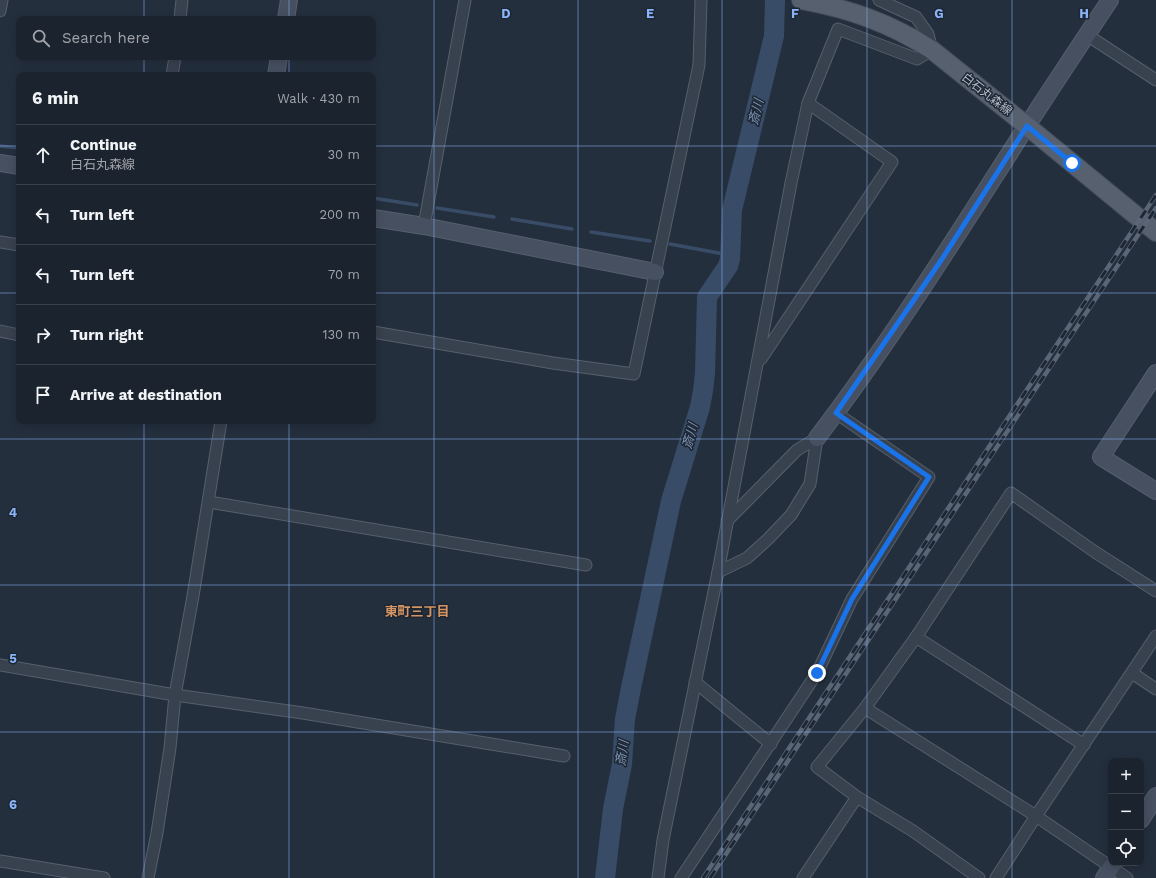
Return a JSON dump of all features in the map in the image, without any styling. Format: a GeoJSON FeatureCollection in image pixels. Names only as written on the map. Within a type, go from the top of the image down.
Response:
{"type":"FeatureCollection","features":[{"type":"Feature","properties":{"kind":"main road","name":"白石丸森線"},"geometry":{"type":"LineString","coordinates":[[810,2],[857,13],[896,29],[932,50],[1156,232]]}},
{"type":"Feature","properties":{"kind":"street"},"geometry":{"type":"LineString","coordinates":[[0,11],[2,0]]}},
{"type":"Feature","properties":{"kind":"street"},"geometry":{"type":"LineString","coordinates":[[179,0],[180,16]]}},
{"type":"Feature","properties":{"kind":"street"},"geometry":{"type":"LineString","coordinates":[[286,16],[289,0]]}},
{"type":"Feature","properties":{"kind":"street"},"geometry":{"type":"LineString","coordinates":[[424,226],[465,0]]}},
{"type":"Feature","properties":{"kind":"street"},"geometry":{"type":"LineString","coordinates":[[376,333],[553,364],[634,374],[699,65],[699,0]]}},
{"type":"Feature","properties":{"kind":"street"},"geometry":{"type":"LineString","coordinates":[[658,878],[663,840],[718,572],[808,103],[838,30],[917,59],[932,50],[928,34],[916,17],[879,0]]}},
{"type":"Feature","properties":{"kind":"street"},"geometry":{"type":"LineString","coordinates":[[727,522],[796,450],[817,438],[836,413],[938,265],[1110,0]]}},
{"type":"Feature","properties":{"kind":"street"},"geometry":{"type":"LineString","coordinates":[[1087,35],[1156,80]]}},
{"type":"Feature","properties":{"kind":"street"},"geometry":{"type":"LineString","coordinates":[[172,72],[174,60]]}},
{"type":"Feature","properties":{"kind":"street"},"geometry":{"type":"LineString","coordinates":[[276,72],[278,60]]}},
{"type":"Feature","properties":{"kind":"street"},"geometry":{"type":"LineString","coordinates":[[758,362],[892,162],[808,103]]}},
{"type":"Feature","properties":{"kind":"street"},"geometry":{"type":"LineString","coordinates":[[0,163],[16,166]]}},
{"type":"Feature","properties":{"kind":"street"},"geometry":{"type":"LineString","coordinates":[[376,218],[424,226],[655,272]]}},
{"type":"Feature","properties":{"kind":"street"},"geometry":{"type":"LineString","coordinates":[[0,242],[16,245]]}},
{"type":"Feature","properties":{"kind":"street"},"geometry":{"type":"LineString","coordinates":[[0,331],[16,334]]}},
{"type":"Feature","properties":{"kind":"street"},"geometry":{"type":"LineString","coordinates":[[1156,373],[1101,457],[1156,492]]}},
{"type":"Feature","properties":{"kind":"street"},"geometry":{"type":"LineString","coordinates":[[681,878],[817,673],[852,599],[929,477],[836,413]]}},
{"type":"Feature","properties":{"kind":"street"},"geometry":{"type":"LineString","coordinates":[[148,878],[157,833],[175,695],[209,502],[221,424]]}},
{"type":"Feature","properties":{"kind":"street"},"geometry":{"type":"LineString","coordinates":[[718,572],[747,558],[791,515],[810,484],[817,438]]}},
{"type":"Feature","properties":{"kind":"street"},"geometry":{"type":"LineString","coordinates":[[979,878],[913,831],[857,797],[817,767],[865,708],[916,637],[1011,493],[1095,552],[1156,591]]}},
{"type":"Feature","properties":{"kind":"street"},"geometry":{"type":"LineString","coordinates":[[209,502],[586,565]]}},
{"type":"Feature","properties":{"kind":"street"},"geometry":{"type":"LineString","coordinates":[[996,878],[1156,636]]}},
{"type":"Feature","properties":{"kind":"street"},"geometry":{"type":"LineString","coordinates":[[916,637],[1084,745]]}},
{"type":"Feature","properties":{"kind":"street"},"geometry":{"type":"LineString","coordinates":[[0,665],[175,695],[303,713],[564,756]]}},
{"type":"Feature","properties":{"kind":"street"},"geometry":{"type":"LineString","coordinates":[[1132,673],[1156,689]]}},
{"type":"Feature","properties":{"kind":"street"},"geometry":{"type":"LineString","coordinates":[[695,682],[771,744]]}},
{"type":"Feature","properties":{"kind":"street"},"geometry":{"type":"LineString","coordinates":[[865,708],[1036,816],[1110,869],[1127,878]]}},
{"type":"Feature","properties":{"kind":"street"},"geometry":{"type":"LineString","coordinates":[[1144,815],[1156,796]]}},
{"type":"Feature","properties":{"kind":"street"},"geometry":{"type":"LineString","coordinates":[[803,878],[857,797]]}},
{"type":"Feature","properties":{"kind":"street"},"geometry":{"type":"LineString","coordinates":[[0,861],[104,878]]}},
{"type":"Feature","properties":{"kind":"waterway","name":"斎川"},"geometry":{"type":"LineString","coordinates":[[605,878],[613,809],[622,764],[625,719],[631,688],[671,501],[700,407],[705,373],[707,297],[728,266],[730,259],[732,210],[774,36],[775,0]]}},
{"type":"Feature","properties":{"kind":"waterway"},"geometry":{"type":"LineString","coordinates":[[0,146],[16,148]]}},
{"type":"Feature","properties":{"kind":"waterway"},"geometry":{"type":"LineString","coordinates":[[376,198],[417,205]]}},
{"type":"Feature","properties":{"kind":"waterway"},"geometry":{"type":"LineString","coordinates":[[437,208],[494,217]]}},
{"type":"Feature","properties":{"kind":"waterway"},"geometry":{"type":"LineString","coordinates":[[512,219],[572,229]]}},
{"type":"Feature","properties":{"kind":"waterway"},"geometry":{"type":"LineString","coordinates":[[591,232],[650,241]]}},
{"type":"Feature","properties":{"kind":"waterway"},"geometry":{"type":"LineString","coordinates":[[670,244],[731,254]]}},
{"type":"Feature","properties":{"kind":"railway"},"geometry":{"type":"LineString","coordinates":[[703,878],[1156,195]]}},
{"type":"Feature","properties":{"kind":"railway"},"geometry":{"type":"LineString","coordinates":[[710,878],[1156,208]]}},
{"type":"Feature","properties":{"kind":"district","name":"東町三丁目"},"geometry":{"type":"Point","coordinates":[417,611]}},
{"type":"Feature","properties":{"kind":"route"},"geometry":{"type":"LineString","coordinates":[[817,673],[852,599],[929,477],[836,413],[942,259],[1027,126],[1072,163]]}}]}
